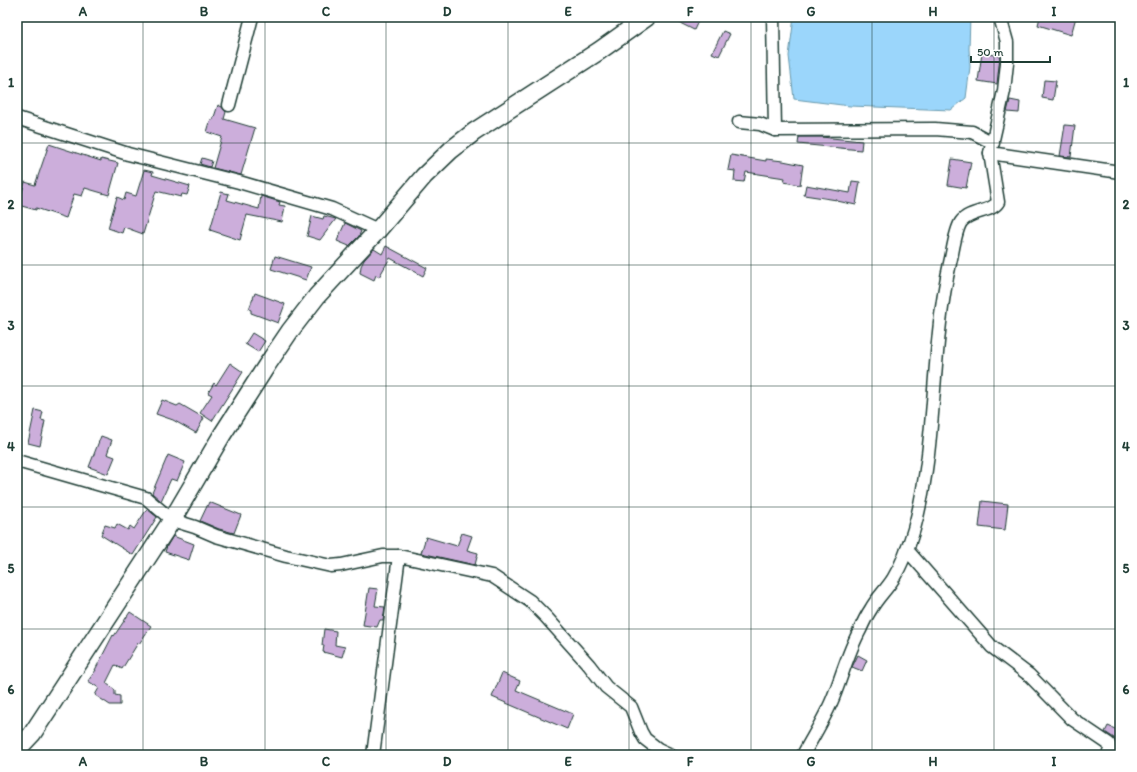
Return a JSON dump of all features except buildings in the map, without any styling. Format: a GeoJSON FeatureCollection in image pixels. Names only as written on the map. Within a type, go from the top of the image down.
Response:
{"type":"FeatureCollection","features":[{"type":"Feature","properties":{"kind":"street"},"geometry":{"type":"LineString","coordinates":[[229,105],[252,17]]}},
{"type":"Feature","properties":{"kind":"street"},"geometry":{"type":"LineString","coordinates":[[17,750],[32,734],[172,520],[222,435],[290,331],[317,296],[378,230],[424,176],[451,150],[474,132],[599,51],[647,17]]}},
{"type":"Feature","properties":{"kind":"street"},"geometry":{"type":"LineString","coordinates":[[773,17],[775,130]]}},
{"type":"Feature","properties":{"kind":"street"},"geometry":{"type":"LineString","coordinates":[[803,755],[823,721],[858,632],[871,608],[892,580],[907,550],[914,530],[922,499],[929,443],[936,354],[944,293],[959,228],[965,218],[972,214],[996,206],[998,202],[991,148],[1004,91],[1007,63],[1007,42],[1000,17]]}},
{"type":"Feature","properties":{"kind":"street"},"geometry":{"type":"LineString","coordinates":[[17,118],[128,154],[240,182],[332,209],[378,230]]}},
{"type":"Feature","properties":{"kind":"street"},"geometry":{"type":"LineString","coordinates":[[739,122],[760,124],[775,130],[935,129],[972,132],[991,148],[1120,172]]}},
{"type":"Feature","properties":{"kind":"street"},"geometry":{"type":"LineString","coordinates":[[17,461],[146,498],[172,520],[195,527],[216,536],[286,556],[331,566],[341,566],[383,556],[400,556],[492,576],[530,601],[583,659],[606,687],[631,707],[640,732],[645,739],[658,749],[671,755]]}},
{"type":"Feature","properties":{"kind":"street"},"geometry":{"type":"LineString","coordinates":[[907,550],[992,647],[1029,675],[1072,719],[1109,744],[1110,750],[1108,755]]}},
{"type":"Feature","properties":{"kind":"street"},"geometry":{"type":"LineString","coordinates":[[373,755],[392,603],[400,556]]}},
{"type":"Feature","properties":{"kind":"water"},"geometry":{"type":"Polygon","coordinates":[[[794,17],[970,17],[970,67],[966,98],[951,110],[850,106],[794,99],[789,56],[794,17]]]}}]}
